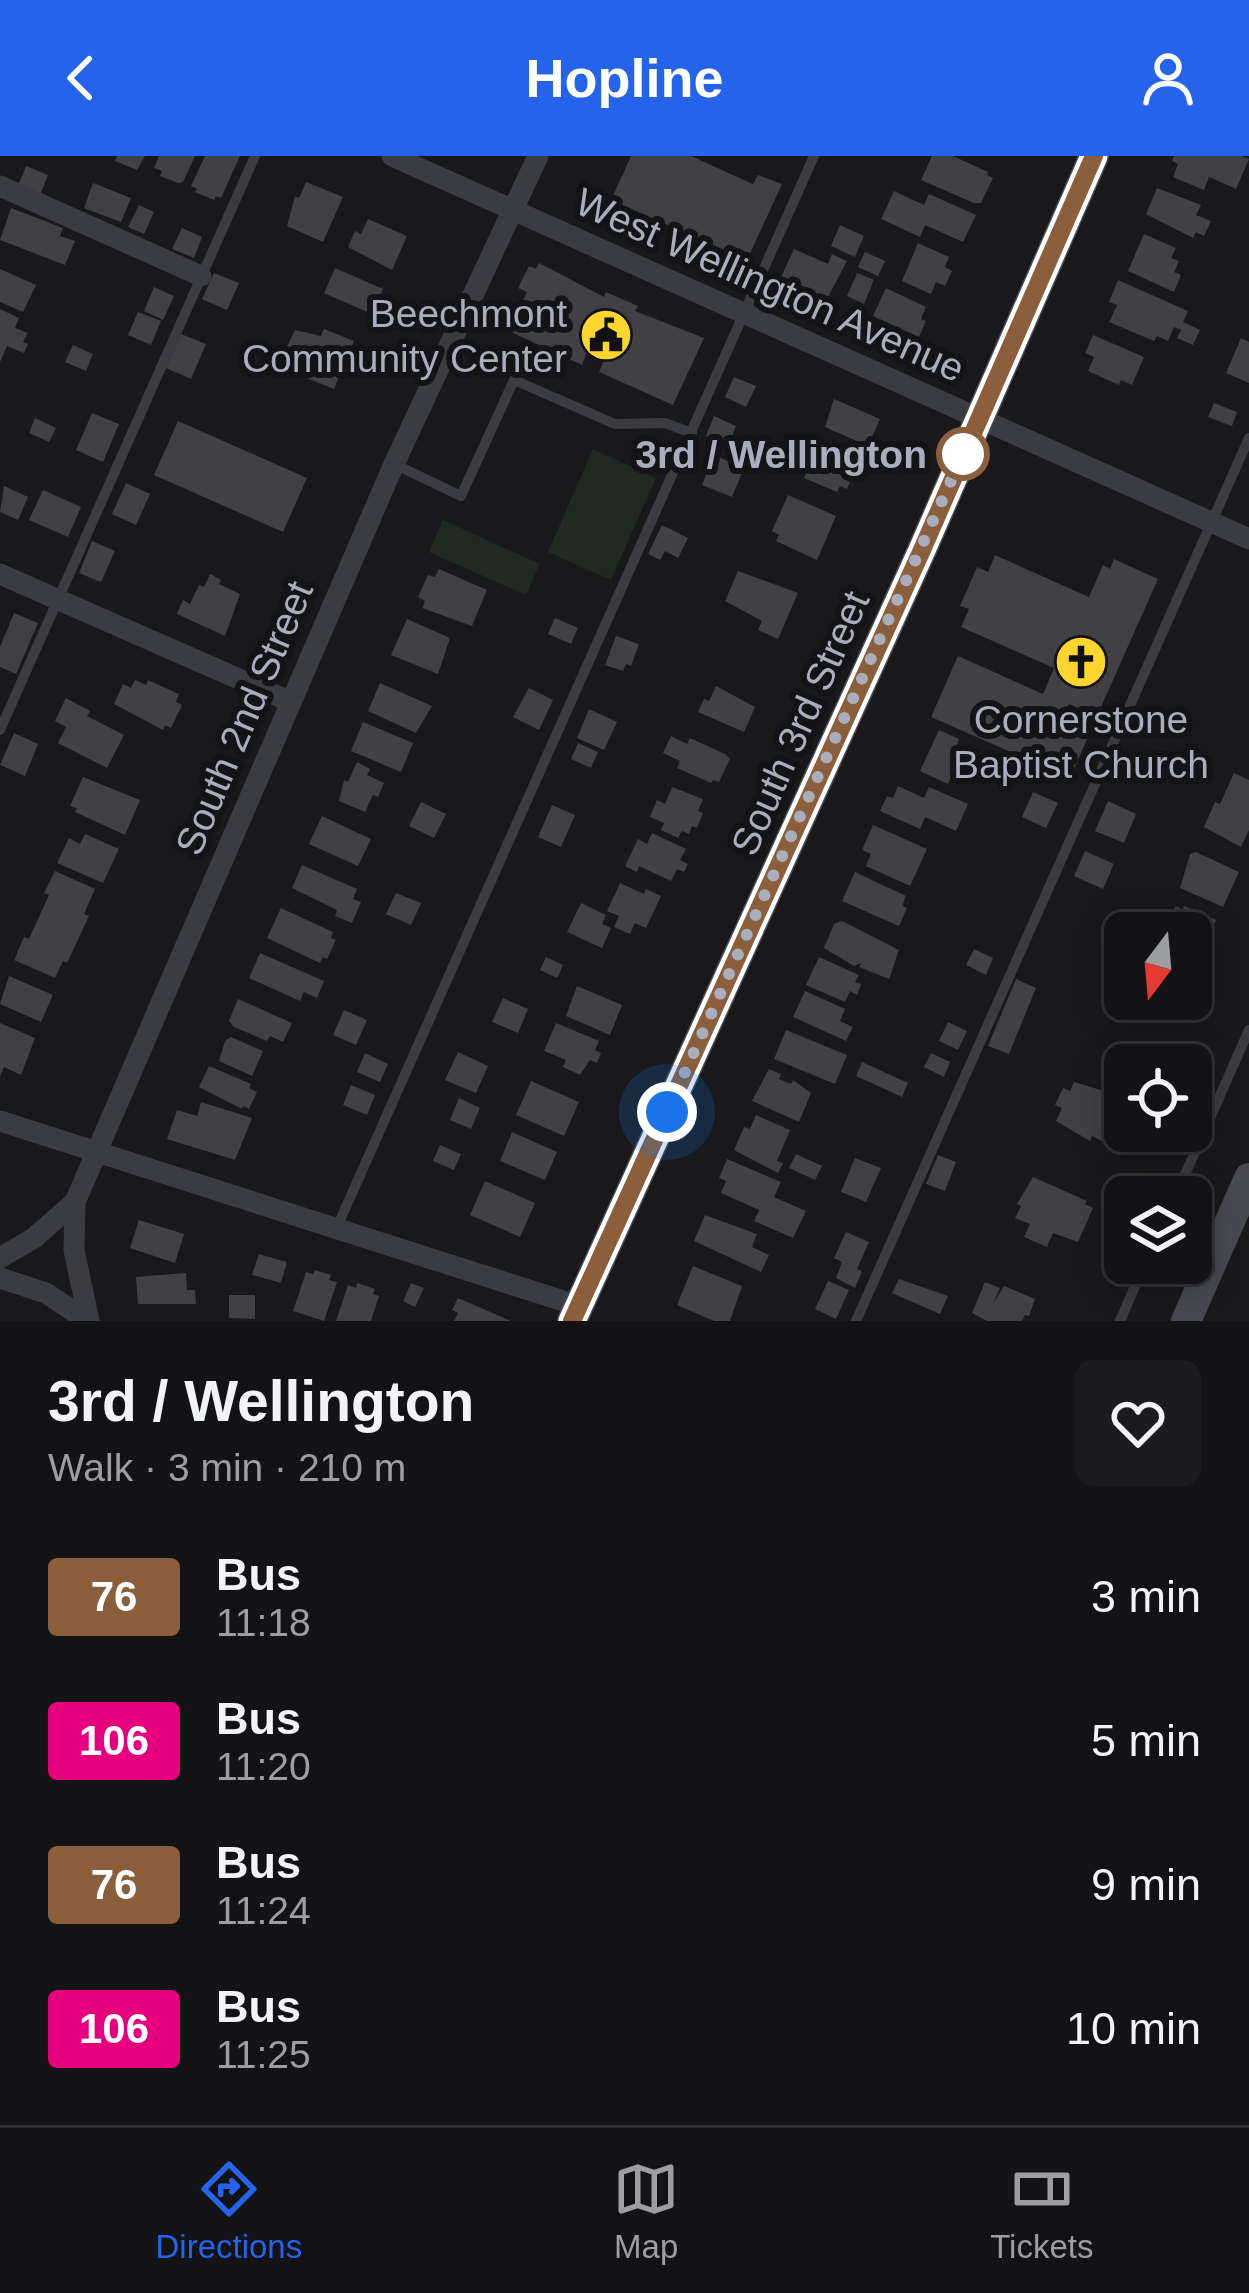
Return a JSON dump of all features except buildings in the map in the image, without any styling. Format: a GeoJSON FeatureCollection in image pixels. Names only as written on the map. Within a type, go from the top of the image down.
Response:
{"type":"FeatureCollection","features":[{"type":"Feature","properties":{"kind":"main road","name":"South 3rd Street"},"geometry":{"type":"LineString","coordinates":[[576,1313],[1094,156]]}},
{"type":"Feature","properties":{"kind":"main road"},"geometry":{"type":"LineString","coordinates":[[1186,1321],[1238,1228],[1249,1178]]}},
{"type":"Feature","properties":{"kind":"street","name":"West Wellington Avenue"},"geometry":{"type":"LineString","coordinates":[[392,156],[1249,539]]}},
{"type":"Feature","properties":{"kind":"street","name":"South 2nd Street"},"geometry":{"type":"LineString","coordinates":[[88,1321],[74,1250],[75,1202],[289,701],[538,156]]}},
{"type":"Feature","properties":{"kind":"street"},"geometry":{"type":"LineString","coordinates":[[0,186],[201,277]]}},
{"type":"Feature","properties":{"kind":"street"},"geometry":{"type":"LineString","coordinates":[[0,574],[289,701]]}},
{"type":"Feature","properties":{"kind":"street"},"geometry":{"type":"LineString","coordinates":[[0,1121],[338,1227],[576,1313]]}},
{"type":"Feature","properties":{"kind":"street"},"geometry":{"type":"LineString","coordinates":[[0,1258],[34,1238],[75,1202]]}},
{"type":"Feature","properties":{"kind":"street","name":"South 2nd Street"},"geometry":{"type":"LineString","coordinates":[[0,1278],[32,1287],[88,1321]]}},
{"type":"Feature","properties":{"kind":"lane"},"geometry":{"type":"LineString","coordinates":[[0,730],[255,156]]}},
{"type":"Feature","properties":{"kind":"lane"},"geometry":{"type":"LineString","coordinates":[[338,1227],[814,156]]}},
{"type":"Feature","properties":{"kind":"lane"},"geometry":{"type":"LineString","coordinates":[[394,464],[461,496],[514,380],[615,424],[665,424],[692,433]]}},
{"type":"Feature","properties":{"kind":"lane"},"geometry":{"type":"LineString","coordinates":[[856,1321],[1249,438]]}},
{"type":"Feature","properties":{"kind":"lane"},"geometry":{"type":"LineString","coordinates":[[1183,1176],[1249,1030]]}},
{"type":"Feature","properties":{"kind":"lane"},"geometry":{"type":"LineString","coordinates":[[1120,1321],[1136,1284]]}},
{"type":"Feature","properties":{"kind":"shaded area"},"geometry":{"type":"Polygon","coordinates":[[[593,449],[656,478],[611,580],[548,552],[593,449]]]}},
{"type":"Feature","properties":{"kind":"shaded area"},"geometry":{"type":"Polygon","coordinates":[[[443,520],[540,564],[526,595],[429,552],[443,520]]]}},
{"type":"Feature","properties":{"kind":"bus line","name":"76"},"geometry":{"type":"LineString","coordinates":[[572,1321],[922,550],[1094,156]]}},
{"type":"Feature","properties":{"kind":"place","name":"Beechmont Community Center"},"geometry":{"type":"Point","coordinates":[606,335]}},
{"type":"Feature","properties":{"kind":"place","name":"3rd / Wellington"},"geometry":{"type":"Point","coordinates":[963,454]}},
{"type":"Feature","properties":{"kind":"place","name":"Cornerstone Baptist Church"},"geometry":{"type":"Point","coordinates":[1081,662]}},
{"type":"Feature","properties":{"kind":"route"},"geometry":{"type":"LineString","coordinates":[[667,1112],[963,454]]}}]}
